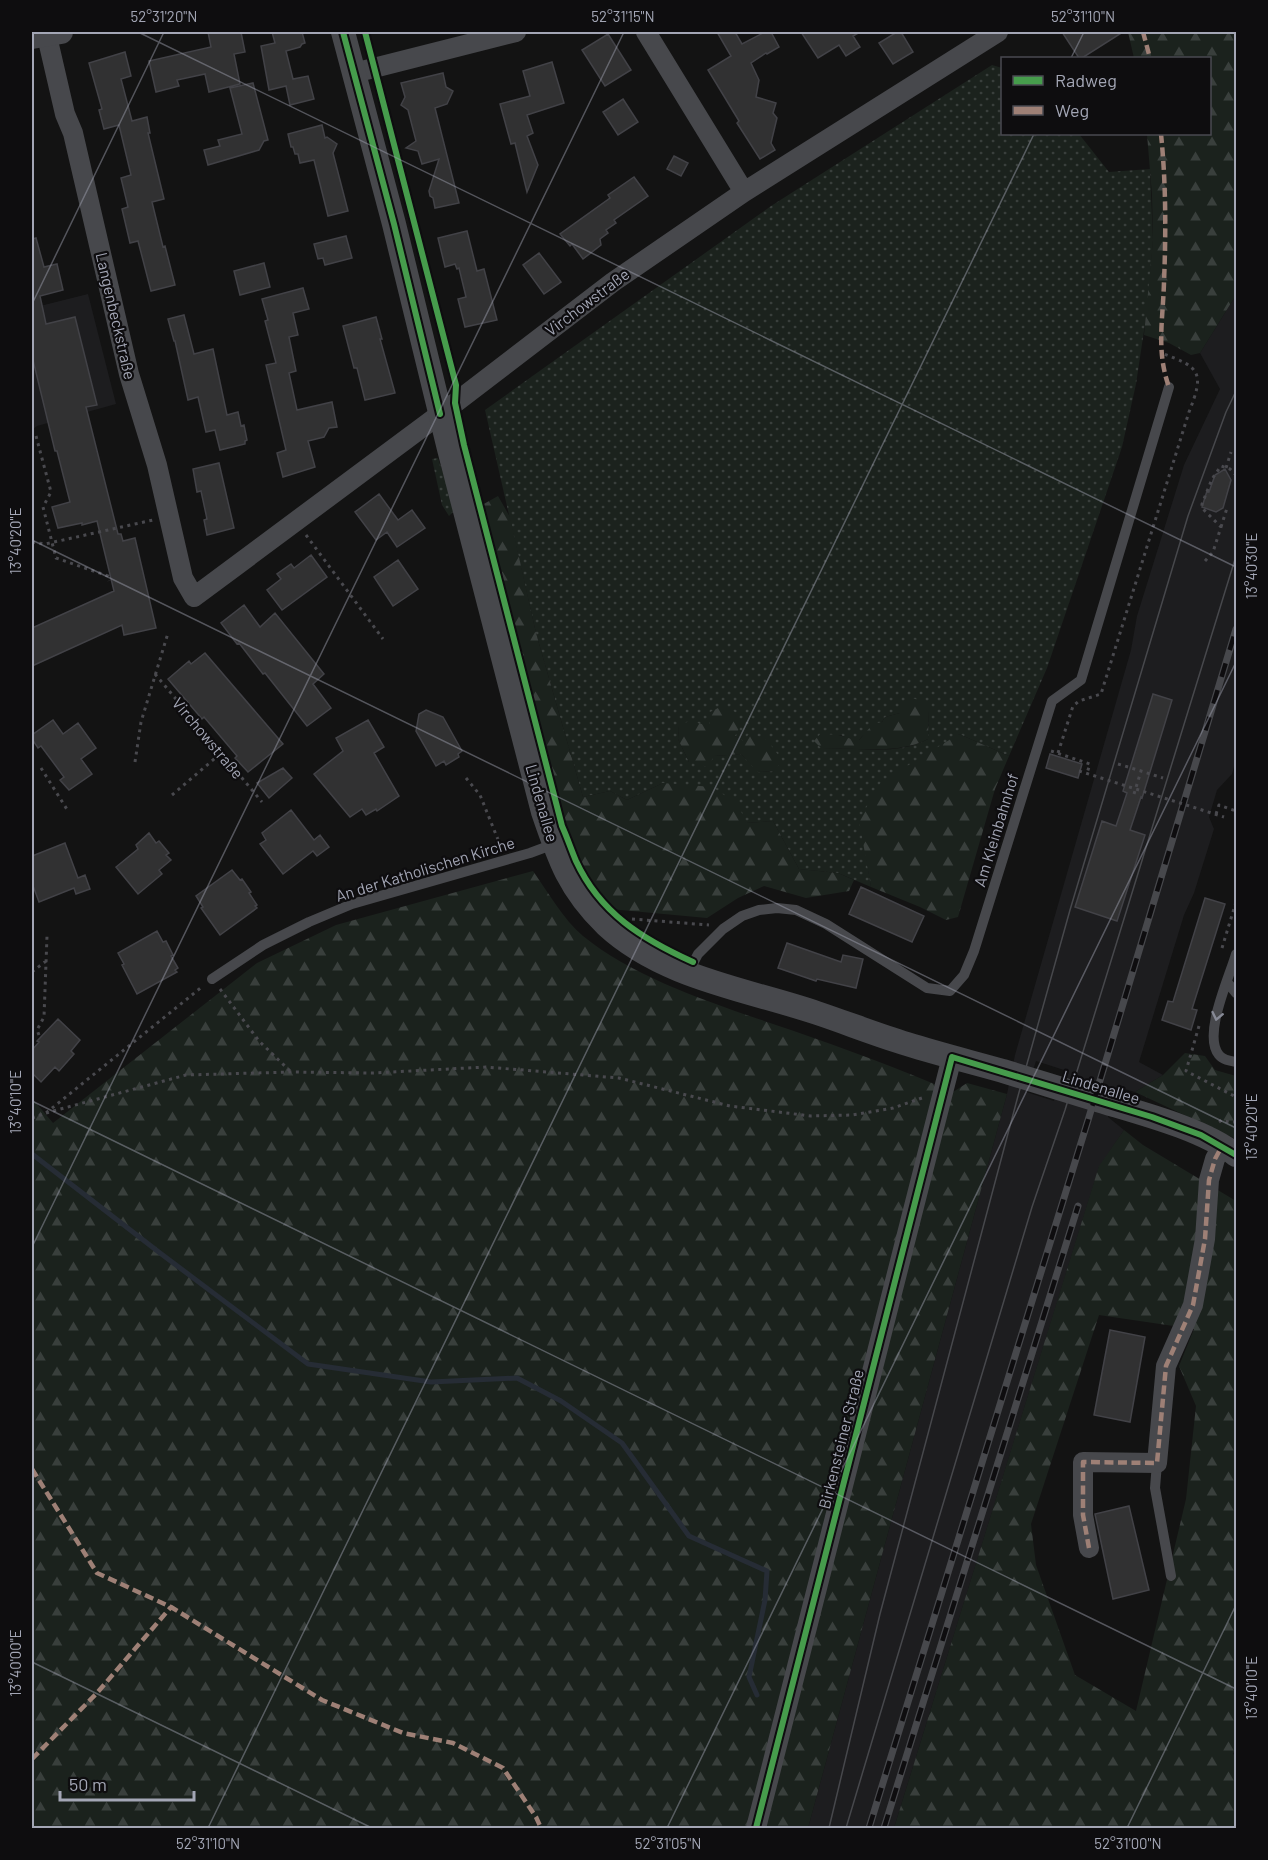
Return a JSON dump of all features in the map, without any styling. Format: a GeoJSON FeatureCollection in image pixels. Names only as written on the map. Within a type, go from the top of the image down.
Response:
{"type":"FeatureCollection","features":[{"type":"Feature","properties":{"kind":"street","name":"Lindenallee"},"geometry":{"type":"LineString","coordinates":[[343,32],[543,812],[554,844],[580,897],[608,926],[646,955],[687,973],[817,1013],[906,1044],[1152,1117],[1200,1135],[1229,1151]]}},
{"type":"Feature","properties":{"kind":"street"},"geometry":{"type":"LineString","coordinates":[[354,73],[516,32]]}},
{"type":"Feature","properties":{"kind":"street"},"geometry":{"type":"LineString","coordinates":[[646,32],[744,192]]}},
{"type":"Feature","properties":{"kind":"street","name":"Virchowstraße"},"geometry":{"type":"LineString","coordinates":[[194,597],[613,282],[744,192],[998,32]]}},
{"type":"Feature","properties":{"kind":"street","name":"Langenbeckstraße"},"geometry":{"type":"LineString","coordinates":[[46,34],[65,114],[73,133],[129,374],[157,465],[183,578],[194,597]]}},
{"type":"Feature","properties":{"kind":"street","name":"Birkensteiner Straße"},"geometry":{"type":"LineString","coordinates":[[756,1828],[952,1057]]}},
{"type":"Feature","properties":{"kind":"street","name":"Lindenallee"},"geometry":{"type":"LineString","coordinates":[[1157,1463],[1166,1366],[1192,1305],[1205,1239],[1209,1180],[1215,1159],[1229,1151]]}},
{"type":"Feature","properties":{"kind":"street"},"geometry":{"type":"LineString","coordinates":[[1089,1548],[1083,1515],[1083,1462],[1157,1463]]}},
{"type":"Feature","properties":{"kind":"lane","name":"Am Kleinbahnhof"},"geometry":{"type":"LineString","coordinates":[[687,973],[698,954],[723,929],[742,916],[759,910],[777,908],[796,910],[826,924],[927,988],[950,991],[964,975],[974,951],[1052,701],[1080,680],[1169,387]]}},
{"type":"Feature","properties":{"kind":"lane","name":"An der Katholischen Kirche"},"geometry":{"type":"LineString","coordinates":[[212,979],[262,945],[352,904],[554,844]]}},
{"type":"Feature","properties":{"kind":"lane"},"geometry":{"type":"LineString","coordinates":[[1236,954],[1214,1019],[1215,1040],[1219,1056],[1236,1062]]}},
{"type":"Feature","properties":{"kind":"lane"},"geometry":{"type":"LineString","coordinates":[[1227,982],[1236,993]]}},
{"type":"Feature","properties":{"kind":"lane"},"geometry":{"type":"LineString","coordinates":[[1157,1463],[1155,1488],[1171,1576]]}},
{"type":"Feature","properties":{"kind":"path"},"geometry":{"type":"LineString","coordinates":[[1058,753],[1073,706],[1079,701],[1101,694],[1198,390],[1199,379],[1196,370],[1186,362],[1161,353]]}},
{"type":"Feature","properties":{"kind":"path"},"geometry":{"type":"LineString","coordinates":[[36,436],[51,492],[43,507],[56,558],[108,576],[108,581]]}},
{"type":"Feature","properties":{"kind":"path"},"geometry":{"type":"LineString","coordinates":[[1226,468],[1231,452]]}},
{"type":"Feature","properties":{"kind":"path"},"geometry":{"type":"LineString","coordinates":[[1221,527],[1201,506],[1212,479],[1221,466],[1236,475]]}},
{"type":"Feature","properties":{"kind":"path"},"geometry":{"type":"LineString","coordinates":[[1205,561],[1213,552],[1227,508]]}},
{"type":"Feature","properties":{"kind":"path"},"geometry":{"type":"LineString","coordinates":[[32,542],[52,543],[169,517]]}},
{"type":"Feature","properties":{"kind":"path"},"geometry":{"type":"LineString","coordinates":[[296,521],[383,639]]}},
{"type":"Feature","properties":{"kind":"path"},"geometry":{"type":"LineString","coordinates":[[135,762],[141,722],[168,633]]}},
{"type":"Feature","properties":{"kind":"path"},"geometry":{"type":"LineString","coordinates":[[1038,746],[1090,764],[1087,773]]}},
{"type":"Feature","properties":{"kind":"path"},"geometry":{"type":"LineString","coordinates":[[172,795],[220,754]]}},
{"type":"Feature","properties":{"kind":"path"},"geometry":{"type":"LineString","coordinates":[[1118,764],[1163,778]]}},
{"type":"Feature","properties":{"kind":"path"},"geometry":{"type":"LineString","coordinates":[[40,768],[68,811]]}},
{"type":"Feature","properties":{"kind":"path"},"geometry":{"type":"LineString","coordinates":[[1079,771],[1224,817]]}},
{"type":"Feature","properties":{"kind":"path"},"geometry":{"type":"LineString","coordinates":[[1134,794],[1141,771]]}},
{"type":"Feature","properties":{"kind":"path"},"geometry":{"type":"LineString","coordinates":[[466,778],[480,795],[506,860]]}},
{"type":"Feature","properties":{"kind":"path"},"geometry":{"type":"LineString","coordinates":[[1216,814],[1219,805],[1236,811]]}},
{"type":"Feature","properties":{"kind":"path"},"geometry":{"type":"LineString","coordinates":[[629,918],[706,924],[723,929]]}},
{"type":"Feature","properties":{"kind":"path"},"geometry":{"type":"LineString","coordinates":[[39,1035],[37,1030],[44,1017],[47,936]]}},
{"type":"Feature","properties":{"kind":"path"},"geometry":{"type":"LineString","coordinates":[[32,972],[46,962]]}},
{"type":"Feature","properties":{"kind":"path"},"geometry":{"type":"LineString","coordinates":[[46,1113],[212,979],[259,1041],[291,1072]]}},
{"type":"Feature","properties":{"kind":"path"},"geometry":{"type":"LineString","coordinates":[[1194,1042],[1186,1071],[1236,1097]]}},
{"type":"Feature","properties":{"kind":"path"},"geometry":{"type":"LineString","coordinates":[[32,1118],[186,1075],[373,1072],[486,1067],[619,1078],[730,1106],[811,1116],[852,1115],[893,1108],[925,1097]]}},
{"type":"Feature","properties":{"kind":"shaded area"},"geometry":{"type":"Polygon","coordinates":[[[88,294],[116,404],[37,426],[32,430],[32,308],[88,294]]]}},
{"type":"Feature","properties":{"kind":"shaded area"},"geometry":{"type":"Polygon","coordinates":[[[1236,295],[1236,759],[1232,774],[1217,790],[1209,817],[1214,829],[1194,893],[1184,915],[1139,1062],[1163,1075],[1135,1092],[1118,1087],[1108,1117],[1124,1130],[1099,1167],[894,1828],[808,1828],[1007,1094],[1015,1055],[1131,650],[1137,616],[1184,465],[1220,389],[1200,353],[1236,295]],[[1036,1061],[1026,1092],[1054,1101],[1064,1070],[1036,1061]]]}},
{"type":"Feature","properties":{"kind":"green space"},"geometry":{"type":"Polygon","coordinates":[[[1128,32],[1236,32],[1236,295],[1200,353],[1191,355],[1169,343],[1144,335],[1153,240],[1147,135],[1211,135],[1211,57],[1134,57],[1128,32]]]}},
{"type":"Feature","properties":{"kind":"green space"},"geometry":{"type":"Polygon","coordinates":[[[992,65],[1001,68],[1001,135],[1080,135],[1109,172],[1150,169],[1153,240],[1148,304],[1136,384],[1122,447],[1047,668],[1009,756],[959,734],[866,856],[871,887],[838,873],[799,869],[773,821],[746,823],[663,783],[627,800],[610,791],[583,797],[536,633],[485,410],[771,206],[992,65]],[[929,710],[885,717],[880,724],[859,740],[850,740],[841,735],[827,735],[822,749],[903,748],[928,739],[929,710]],[[679,726],[678,739],[689,762],[714,756],[741,754],[759,772],[775,771],[745,743],[728,732],[708,726],[679,726]]]}},
{"type":"Feature","properties":{"kind":"green space"},"geometry":{"type":"Polygon","coordinates":[[[438,458],[454,506],[449,516],[442,505],[432,459],[438,458]]]}},
{"type":"Feature","properties":{"kind":"green space"},"geometry":{"type":"Polygon","coordinates":[[[498,496],[510,517],[536,633],[583,797],[610,791],[627,800],[663,783],[712,787],[738,804],[746,823],[773,821],[799,869],[838,873],[854,880],[849,891],[806,898],[764,886],[738,898],[707,918],[610,909],[591,892],[568,850],[482,505],[498,496]]]}},
{"type":"Feature","properties":{"kind":"green space"},"geometry":{"type":"Polygon","coordinates":[[[912,698],[925,702],[929,710],[928,739],[889,749],[822,749],[814,741],[821,733],[859,740],[873,724],[882,722],[885,717],[900,713],[902,706],[912,698]]]}},
{"type":"Feature","properties":{"kind":"green space"},"geometry":{"type":"Polygon","coordinates":[[[724,705],[738,714],[740,727],[735,736],[743,741],[750,733],[767,740],[782,760],[775,771],[758,772],[741,754],[714,756],[708,767],[689,762],[678,739],[679,726],[689,721],[710,726],[710,712],[724,705]]]}},
{"type":"Feature","properties":{"kind":"green space"},"geometry":{"type":"Polygon","coordinates":[[[959,734],[1009,756],[995,789],[958,917],[946,920],[871,887],[859,820],[881,782],[959,734]]]}},
{"type":"Feature","properties":{"kind":"green space"},"geometry":{"type":"Polygon","coordinates":[[[533,871],[562,914],[583,936],[605,952],[655,979],[710,1002],[812,1037],[953,1092],[967,1083],[1007,1094],[808,1828],[32,1828],[32,1098],[53,1123],[257,963],[336,925],[533,871]]]}},
{"type":"Feature","properties":{"kind":"green space"},"geometry":{"type":"Polygon","coordinates":[[[1185,1053],[1205,1056],[1215,1070],[1236,1076],[1236,1139],[1135,1092],[1163,1075],[1185,1053]]]}},
{"type":"Feature","properties":{"kind":"green space"},"geometry":{"type":"Polygon","coordinates":[[[1124,1130],[1143,1145],[1236,1201],[1236,1747],[1233,1754],[1236,1756],[1236,1828],[894,1828],[1099,1166],[1124,1130]],[[1099,1315],[1031,1524],[1036,1565],[1075,1675],[1136,1711],[1186,1499],[1196,1406],[1179,1366],[1194,1329],[1099,1315]]]}},
{"type":"Feature","properties":{"kind":"building"},"geometry":{"type":"Polygon","coordinates":[[[208,32],[241,32],[245,52],[234,54],[240,84],[209,92],[205,74],[177,80],[179,86],[156,92],[149,61],[211,47],[208,32]]]}},
{"type":"Feature","properties":{"kind":"building"},"geometry":{"type":"Polygon","coordinates":[[[272,32],[302,32],[305,43],[286,51],[293,79],[308,76],[314,99],[290,105],[286,86],[269,90],[261,46],[275,43],[272,32]]]}},
{"type":"Feature","properties":{"kind":"building"},"geometry":{"type":"Polygon","coordinates":[[[717,32],[735,32],[742,44],[765,32],[771,32],[779,47],[751,63],[759,80],[756,97],[776,103],[773,113],[777,118],[771,143],[775,150],[760,159],[708,70],[731,56],[717,32]]]}},
{"type":"Feature","properties":{"kind":"building"},"geometry":{"type":"Polygon","coordinates":[[[801,32],[860,32],[853,36],[860,47],[846,56],[839,45],[818,58],[801,32]]]}},
{"type":"Feature","properties":{"kind":"building"},"geometry":{"type":"Polygon","coordinates":[[[901,32],[913,52],[893,64],[879,43],[901,32]]]}},
{"type":"Feature","properties":{"kind":"building"},"geometry":{"type":"Polygon","coordinates":[[[1062,32],[1123,32],[1084,57],[1078,57],[1062,32]]]}},
{"type":"Feature","properties":{"kind":"building"},"geometry":{"type":"Polygon","coordinates":[[[608,34],[631,70],[605,86],[582,50],[608,34]]]}},
{"type":"Feature","properties":{"kind":"building"},"geometry":{"type":"Polygon","coordinates":[[[125,52],[131,76],[121,79],[132,121],[147,117],[150,133],[148,133],[164,199],[152,202],[175,285],[151,291],[138,241],[130,243],[122,209],[128,207],[121,178],[131,175],[119,125],[104,129],[99,110],[102,109],[89,63],[125,52]]]}},
{"type":"Feature","properties":{"kind":"building"},"geometry":{"type":"Polygon","coordinates":[[[552,62],[564,103],[527,115],[533,133],[527,136],[538,165],[527,192],[515,143],[511,144],[500,104],[530,96],[523,71],[552,62]]]}},
{"type":"Feature","properties":{"kind":"building"},"geometry":{"type":"Polygon","coordinates":[[[443,73],[446,87],[453,91],[447,104],[435,108],[459,203],[435,208],[429,191],[439,159],[422,164],[418,151],[406,148],[416,141],[408,110],[401,105],[405,97],[401,83],[443,73]]]}},
{"type":"Feature","properties":{"kind":"building"},"geometry":{"type":"Polygon","coordinates":[[[253,83],[268,140],[264,141],[259,150],[208,165],[204,150],[220,146],[218,140],[242,134],[230,88],[253,83]]]}},
{"type":"Feature","properties":{"kind":"building"},"geometry":{"type":"Polygon","coordinates":[[[623,99],[638,122],[618,135],[603,112],[623,99]]]}},
{"type":"Feature","properties":{"kind":"building"},"geometry":{"type":"Polygon","coordinates":[[[322,125],[325,138],[337,144],[333,153],[348,211],[328,216],[314,160],[300,163],[298,154],[295,154],[291,147],[288,134],[322,125]]]}},
{"type":"Feature","properties":{"kind":"building"},"geometry":{"type":"Polygon","coordinates":[[[674,156],[688,163],[681,176],[667,169],[674,156]]]}},
{"type":"Feature","properties":{"kind":"building"},"geometry":{"type":"Polygon","coordinates":[[[634,177],[648,196],[614,220],[616,223],[606,230],[608,233],[600,239],[601,245],[583,259],[572,244],[570,246],[560,234],[610,198],[608,195],[634,177]]]}},
{"type":"Feature","properties":{"kind":"building"},"geometry":{"type":"Polygon","coordinates":[[[467,231],[477,271],[484,269],[497,320],[465,327],[458,299],[466,297],[459,268],[457,269],[455,264],[445,267],[438,238],[467,231]]]}},
{"type":"Feature","properties":{"kind":"building"},"geometry":{"type":"Polygon","coordinates":[[[346,236],[352,258],[325,265],[323,258],[318,259],[314,244],[346,236]]]}},
{"type":"Feature","properties":{"kind":"building"},"geometry":{"type":"Polygon","coordinates":[[[36,238],[44,267],[57,264],[63,290],[40,296],[46,324],[75,317],[97,405],[86,407],[118,534],[121,534],[123,541],[135,538],[156,628],[124,635],[122,625],[32,666],[32,628],[114,591],[97,521],[58,528],[52,507],[70,502],[32,356],[32,239],[36,238]]]}},
{"type":"Feature","properties":{"kind":"building"},"geometry":{"type":"Polygon","coordinates":[[[539,253],[561,282],[544,294],[523,265],[539,253]]]}},
{"type":"Feature","properties":{"kind":"building"},"geometry":{"type":"Polygon","coordinates":[[[264,263],[270,287],[240,295],[234,271],[264,263]]]}},
{"type":"Feature","properties":{"kind":"building"},"geometry":{"type":"Polygon","coordinates":[[[303,288],[309,309],[293,313],[298,335],[289,337],[296,371],[289,373],[297,410],[332,402],[337,427],[329,428],[324,437],[308,441],[315,467],[283,477],[277,453],[286,450],[266,365],[276,363],[262,299],[303,288]]]}},
{"type":"Feature","properties":{"kind":"building"},"geometry":{"type":"Polygon","coordinates":[[[184,315],[194,354],[213,349],[227,415],[238,412],[241,426],[244,425],[247,440],[245,444],[220,450],[215,430],[206,432],[198,397],[188,400],[168,319],[184,315]]]}},
{"type":"Feature","properties":{"kind":"building"},"geometry":{"type":"Polygon","coordinates":[[[376,317],[395,393],[365,400],[343,326],[376,317]]]}},
{"type":"Feature","properties":{"kind":"building"},"geometry":{"type":"Polygon","coordinates":[[[219,463],[234,528],[207,535],[204,520],[207,519],[201,491],[197,492],[193,469],[219,463]]]}},
{"type":"Feature","properties":{"kind":"building"},"geometry":{"type":"Polygon","coordinates":[[[1225,469],[1231,480],[1223,508],[1216,512],[1202,507],[1215,475],[1225,469]]]}},
{"type":"Feature","properties":{"kind":"building"},"geometry":{"type":"Polygon","coordinates":[[[379,494],[398,520],[412,510],[425,528],[397,547],[387,532],[376,540],[355,512],[379,494]]]}},
{"type":"Feature","properties":{"kind":"building"},"geometry":{"type":"Polygon","coordinates":[[[311,555],[327,577],[282,610],[267,590],[281,579],[277,574],[291,564],[294,568],[311,555]]]}},
{"type":"Feature","properties":{"kind":"building"},"geometry":{"type":"Polygon","coordinates":[[[398,560],[418,589],[393,606],[374,577],[398,560]]]}},
{"type":"Feature","properties":{"kind":"building"},"geometry":{"type":"Polygon","coordinates":[[[244,605],[260,627],[275,613],[324,674],[313,684],[331,708],[307,726],[221,623],[244,605]]]}},
{"type":"Feature","properties":{"kind":"building"},"geometry":{"type":"Polygon","coordinates":[[[205,653],[283,744],[248,772],[204,717],[202,719],[168,679],[189,661],[191,664],[205,653]]]}},
{"type":"Feature","properties":{"kind":"building"},"geometry":{"type":"Polygon","coordinates":[[[1153,694],[1172,700],[1130,830],[1145,835],[1117,921],[1075,907],[1102,821],[1116,826],[1127,793],[1123,791],[1153,694]]]}},
{"type":"Feature","properties":{"kind":"building"},"geometry":{"type":"Polygon","coordinates":[[[426,710],[443,717],[462,751],[458,754],[459,757],[446,765],[444,761],[436,766],[416,731],[419,714],[426,710]]]}},
{"type":"Feature","properties":{"kind":"building"},"geometry":{"type":"Polygon","coordinates":[[[53,720],[63,734],[78,723],[96,748],[81,759],[92,774],[69,790],[60,780],[64,777],[41,746],[38,748],[32,739],[32,735],[53,720]]]}},
{"type":"Feature","properties":{"kind":"building"},"geometry":{"type":"Polygon","coordinates":[[[368,720],[384,747],[374,753],[399,796],[377,811],[376,809],[366,815],[362,809],[350,817],[314,774],[343,751],[336,738],[368,720]]]}},
{"type":"Feature","properties":{"kind":"building"},"geometry":{"type":"Polygon","coordinates":[[[1050,754],[1082,764],[1078,778],[1046,768],[1050,754]]]}},
{"type":"Feature","properties":{"kind":"building"},"geometry":{"type":"Polygon","coordinates":[[[283,768],[292,778],[269,798],[257,783],[283,768]]]}},
{"type":"Feature","properties":{"kind":"building"},"geometry":{"type":"Polygon","coordinates":[[[291,810],[314,840],[320,835],[329,847],[317,856],[313,851],[283,874],[260,844],[266,840],[262,833],[291,810]]]}},
{"type":"Feature","properties":{"kind":"building"},"geometry":{"type":"Polygon","coordinates":[[[149,833],[156,843],[159,841],[169,853],[166,855],[171,860],[159,870],[162,874],[138,894],[116,867],[138,849],[136,845],[149,833]]]}},
{"type":"Feature","properties":{"kind":"building"},"geometry":{"type":"Polygon","coordinates":[[[65,843],[78,878],[85,875],[90,889],[76,894],[74,888],[39,902],[32,883],[32,856],[65,843]]]}},
{"type":"Feature","properties":{"kind":"building"},"geometry":{"type":"Polygon","coordinates":[[[232,870],[251,892],[249,893],[257,908],[220,935],[201,908],[203,907],[196,896],[232,870]]]}},
{"type":"Feature","properties":{"kind":"building"},"geometry":{"type":"Polygon","coordinates":[[[861,887],[924,916],[912,942],[849,914],[861,887]]]}},
{"type":"Feature","properties":{"kind":"building"},"geometry":{"type":"Polygon","coordinates":[[[1205,898],[1225,904],[1192,1009],[1197,1010],[1191,1030],[1162,1020],[1168,1001],[1173,1002],[1205,898]]]}},
{"type":"Feature","properties":{"kind":"building"},"geometry":{"type":"Polygon","coordinates":[[[157,931],[163,942],[166,941],[173,955],[171,956],[178,968],[175,970],[177,972],[137,994],[118,953],[157,931]]]}},
{"type":"Feature","properties":{"kind":"building"},"geometry":{"type":"Polygon","coordinates":[[[787,943],[841,962],[843,955],[863,959],[856,988],[817,979],[816,981],[778,968],[787,943]]]}},
{"type":"Feature","properties":{"kind":"building"},"geometry":{"type":"Polygon","coordinates":[[[58,1019],[80,1040],[71,1051],[74,1054],[59,1071],[55,1067],[41,1082],[32,1073],[32,1050],[39,1042],[37,1041],[58,1019]]]}},
{"type":"Feature","properties":{"kind":"building"},"geometry":{"type":"Polygon","coordinates":[[[1110,1330],[1145,1337],[1130,1422],[1094,1415],[1110,1330]]]}},
{"type":"Feature","properties":{"kind":"building"},"geometry":{"type":"Polygon","coordinates":[[[1129,1506],[1149,1590],[1113,1599],[1095,1514],[1129,1506]]]}},
{"type":"Feature","properties":{"kind":"waterway"},"geometry":{"type":"LineString","coordinates":[[32,1154],[308,1364],[431,1382],[517,1378],[561,1401],[622,1443],[689,1536],[767,1571],[765,1600],[749,1677],[757,1695]]}},
{"type":"Feature","properties":{"kind":"tram line"},"geometry":{"type":"LineString","coordinates":[[829,1828],[880,1614],[1070,910],[1188,516],[1226,412],[1236,391]]}},
{"type":"Feature","properties":{"kind":"tram line"},"geometry":{"type":"LineString","coordinates":[[846,1828],[1032,1207],[1065,1110],[1236,556]]}},
{"type":"Feature","properties":{"kind":"railway"},"geometry":{"type":"LineString","coordinates":[[869,1828],[1089,1117],[1236,629]]}},
{"type":"Feature","properties":{"kind":"railway"},"geometry":{"type":"LineString","coordinates":[[884,1828],[1078,1206]]}},
{"type":"Feature","properties":{"kind":"marked path"},"geometry":{"type":"LineString","coordinates":[[1143,32],[1150,57]]}},
{"type":"Feature","properties":{"kind":"marked path"},"geometry":{"type":"LineString","coordinates":[[1161,135],[1165,227],[1161,348],[1169,387]]}},
{"type":"Feature","properties":{"kind":"marked path"},"geometry":{"type":"LineString","coordinates":[[1089,1548],[1083,1515],[1083,1462],[1157,1463],[1166,1366],[1193,1305],[1205,1239],[1209,1180],[1215,1159],[1222,1146]]}},
{"type":"Feature","properties":{"kind":"marked path"},"geometry":{"type":"LineString","coordinates":[[32,1469],[97,1573],[171,1607],[322,1700],[403,1733],[453,1743],[503,1768],[541,1828]]}},
{"type":"Feature","properties":{"kind":"marked path"},"geometry":{"type":"LineString","coordinates":[[32,1759],[97,1693],[171,1607]]}},
{"type":"Feature","properties":{"kind":"cycle path"},"geometry":{"type":"LineString","coordinates":[[343,32],[394,224],[440,414]]}},
{"type":"Feature","properties":{"kind":"cycle path"},"geometry":{"type":"LineString","coordinates":[[365,32],[456,385],[455,403],[464,445],[562,826],[586,879],[610,910],[640,934],[693,962]]}},
{"type":"Feature","properties":{"kind":"cycle path"},"geometry":{"type":"LineString","coordinates":[[756,1828],[952,1057],[1152,1117],[1201,1135],[1236,1155]]}}]}
